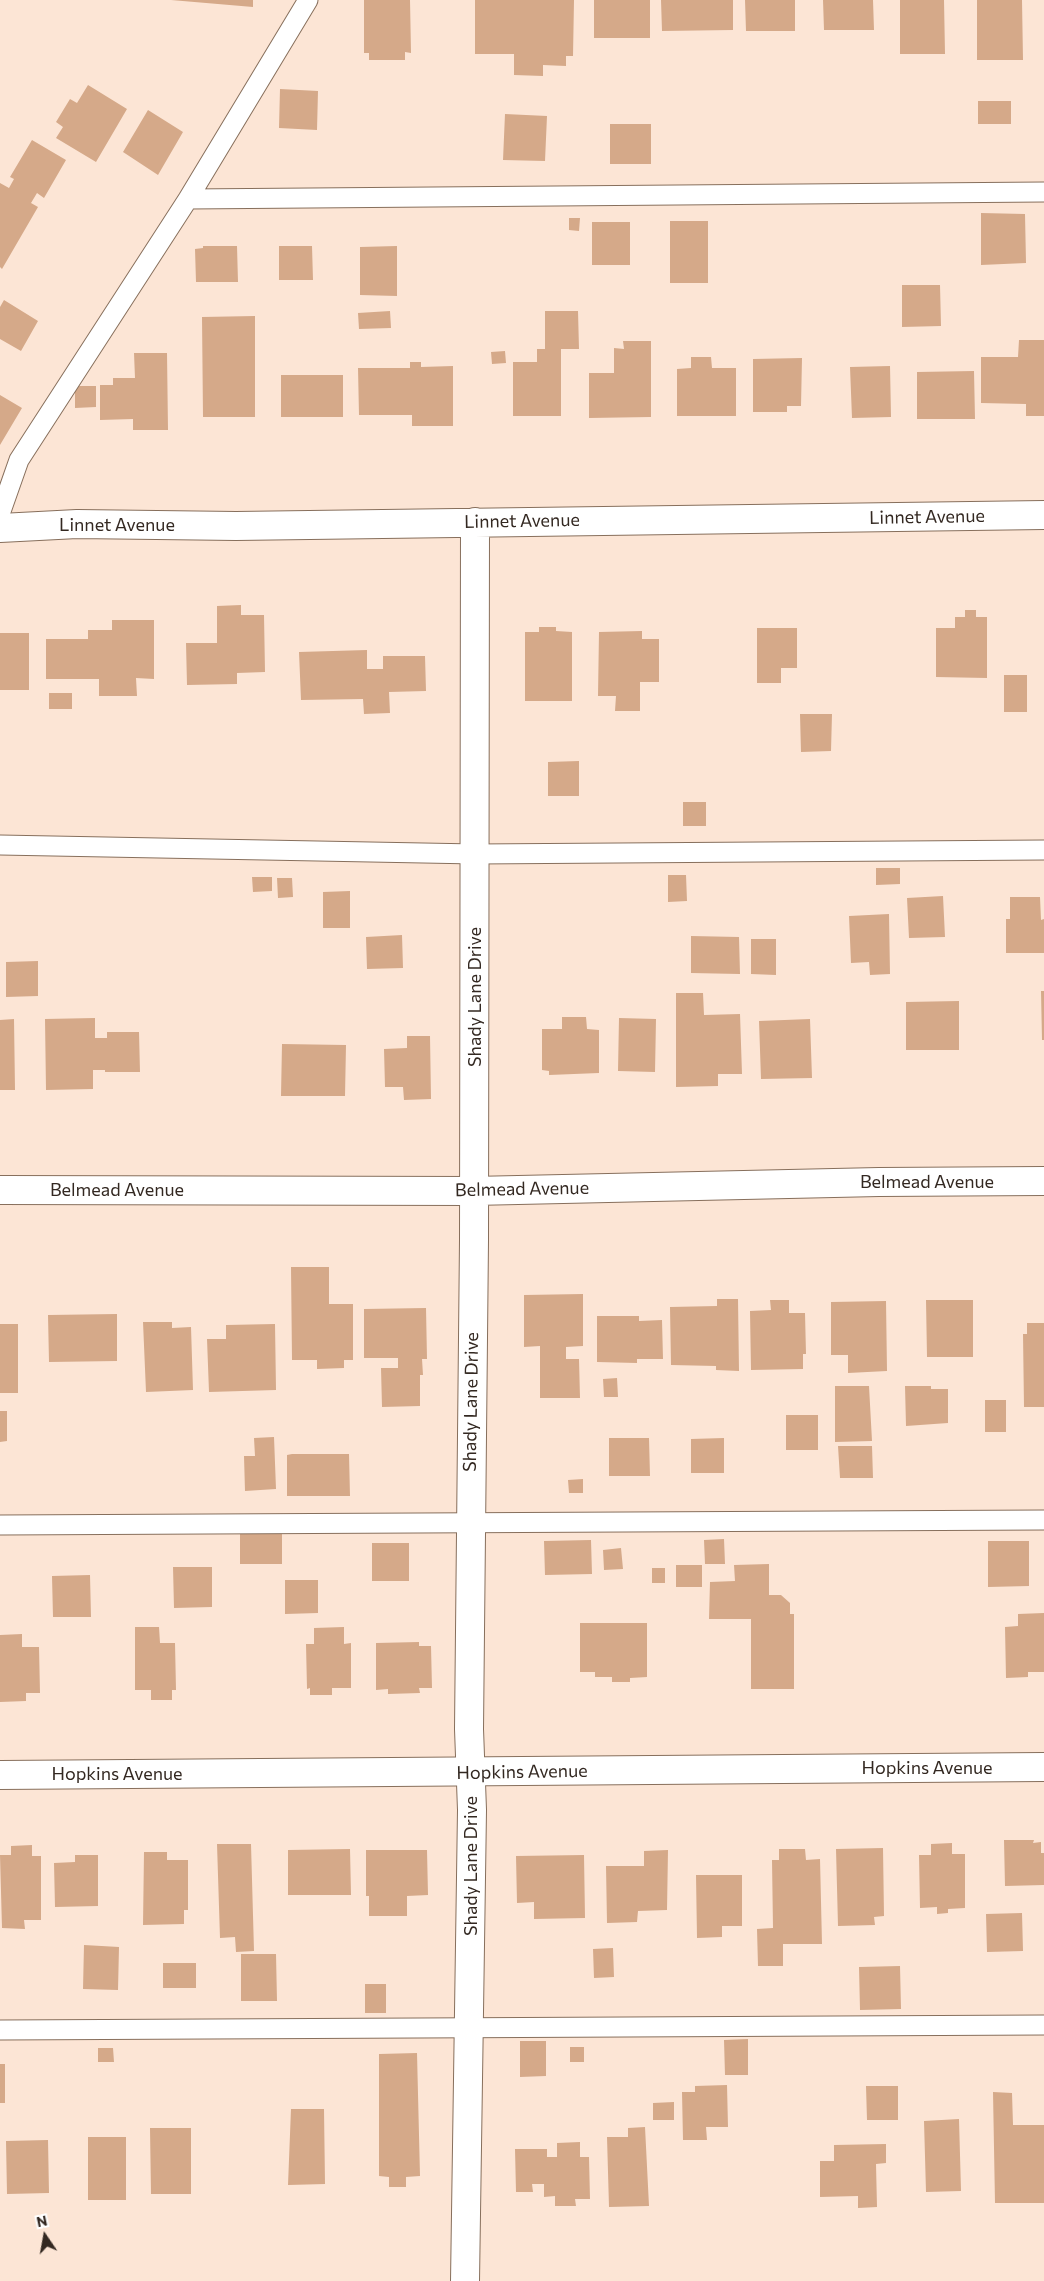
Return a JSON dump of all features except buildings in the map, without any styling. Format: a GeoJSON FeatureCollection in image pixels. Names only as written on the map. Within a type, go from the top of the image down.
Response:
{"type":"FeatureCollection","features":[{"type":"Feature","properties":{"kind":"street","name":"Linnet Avenue"},"geometry":{"type":"LineString","coordinates":[[0,528],[77,524],[236,526],[1044,516]]}},
{"type":"Feature","properties":{"kind":"street","name":"Shady Lane Drive"},"geometry":{"type":"LineString","coordinates":[[465,2281],[472,1810],[469,1729],[476,854],[475,522]]}},
{"type":"Feature","properties":{"kind":"street","name":"Belmead Avenue"},"geometry":{"type":"LineString","coordinates":[[0,1190],[473,1191],[879,1182],[1044,1181]]}},
{"type":"Feature","properties":{"kind":"street","name":"Hopkins Avenue"},"geometry":{"type":"LineString","coordinates":[[0,1775],[1044,1767]]}},
{"type":"Feature","properties":{"kind":"lane"},"geometry":{"type":"LineString","coordinates":[[0,514],[19,460],[188,199],[308,0]]}},
{"type":"Feature","properties":{"kind":"lane"},"geometry":{"type":"LineString","coordinates":[[188,199],[1044,192]]}},
{"type":"Feature","properties":{"kind":"lane"},"geometry":{"type":"LineString","coordinates":[[0,845],[476,854],[1044,850]]}},
{"type":"Feature","properties":{"kind":"lane"},"geometry":{"type":"LineString","coordinates":[[0,1525],[1044,1520]]}},
{"type":"Feature","properties":{"kind":"lane"},"geometry":{"type":"LineString","coordinates":[[0,2030],[1044,2025]]}}]}
